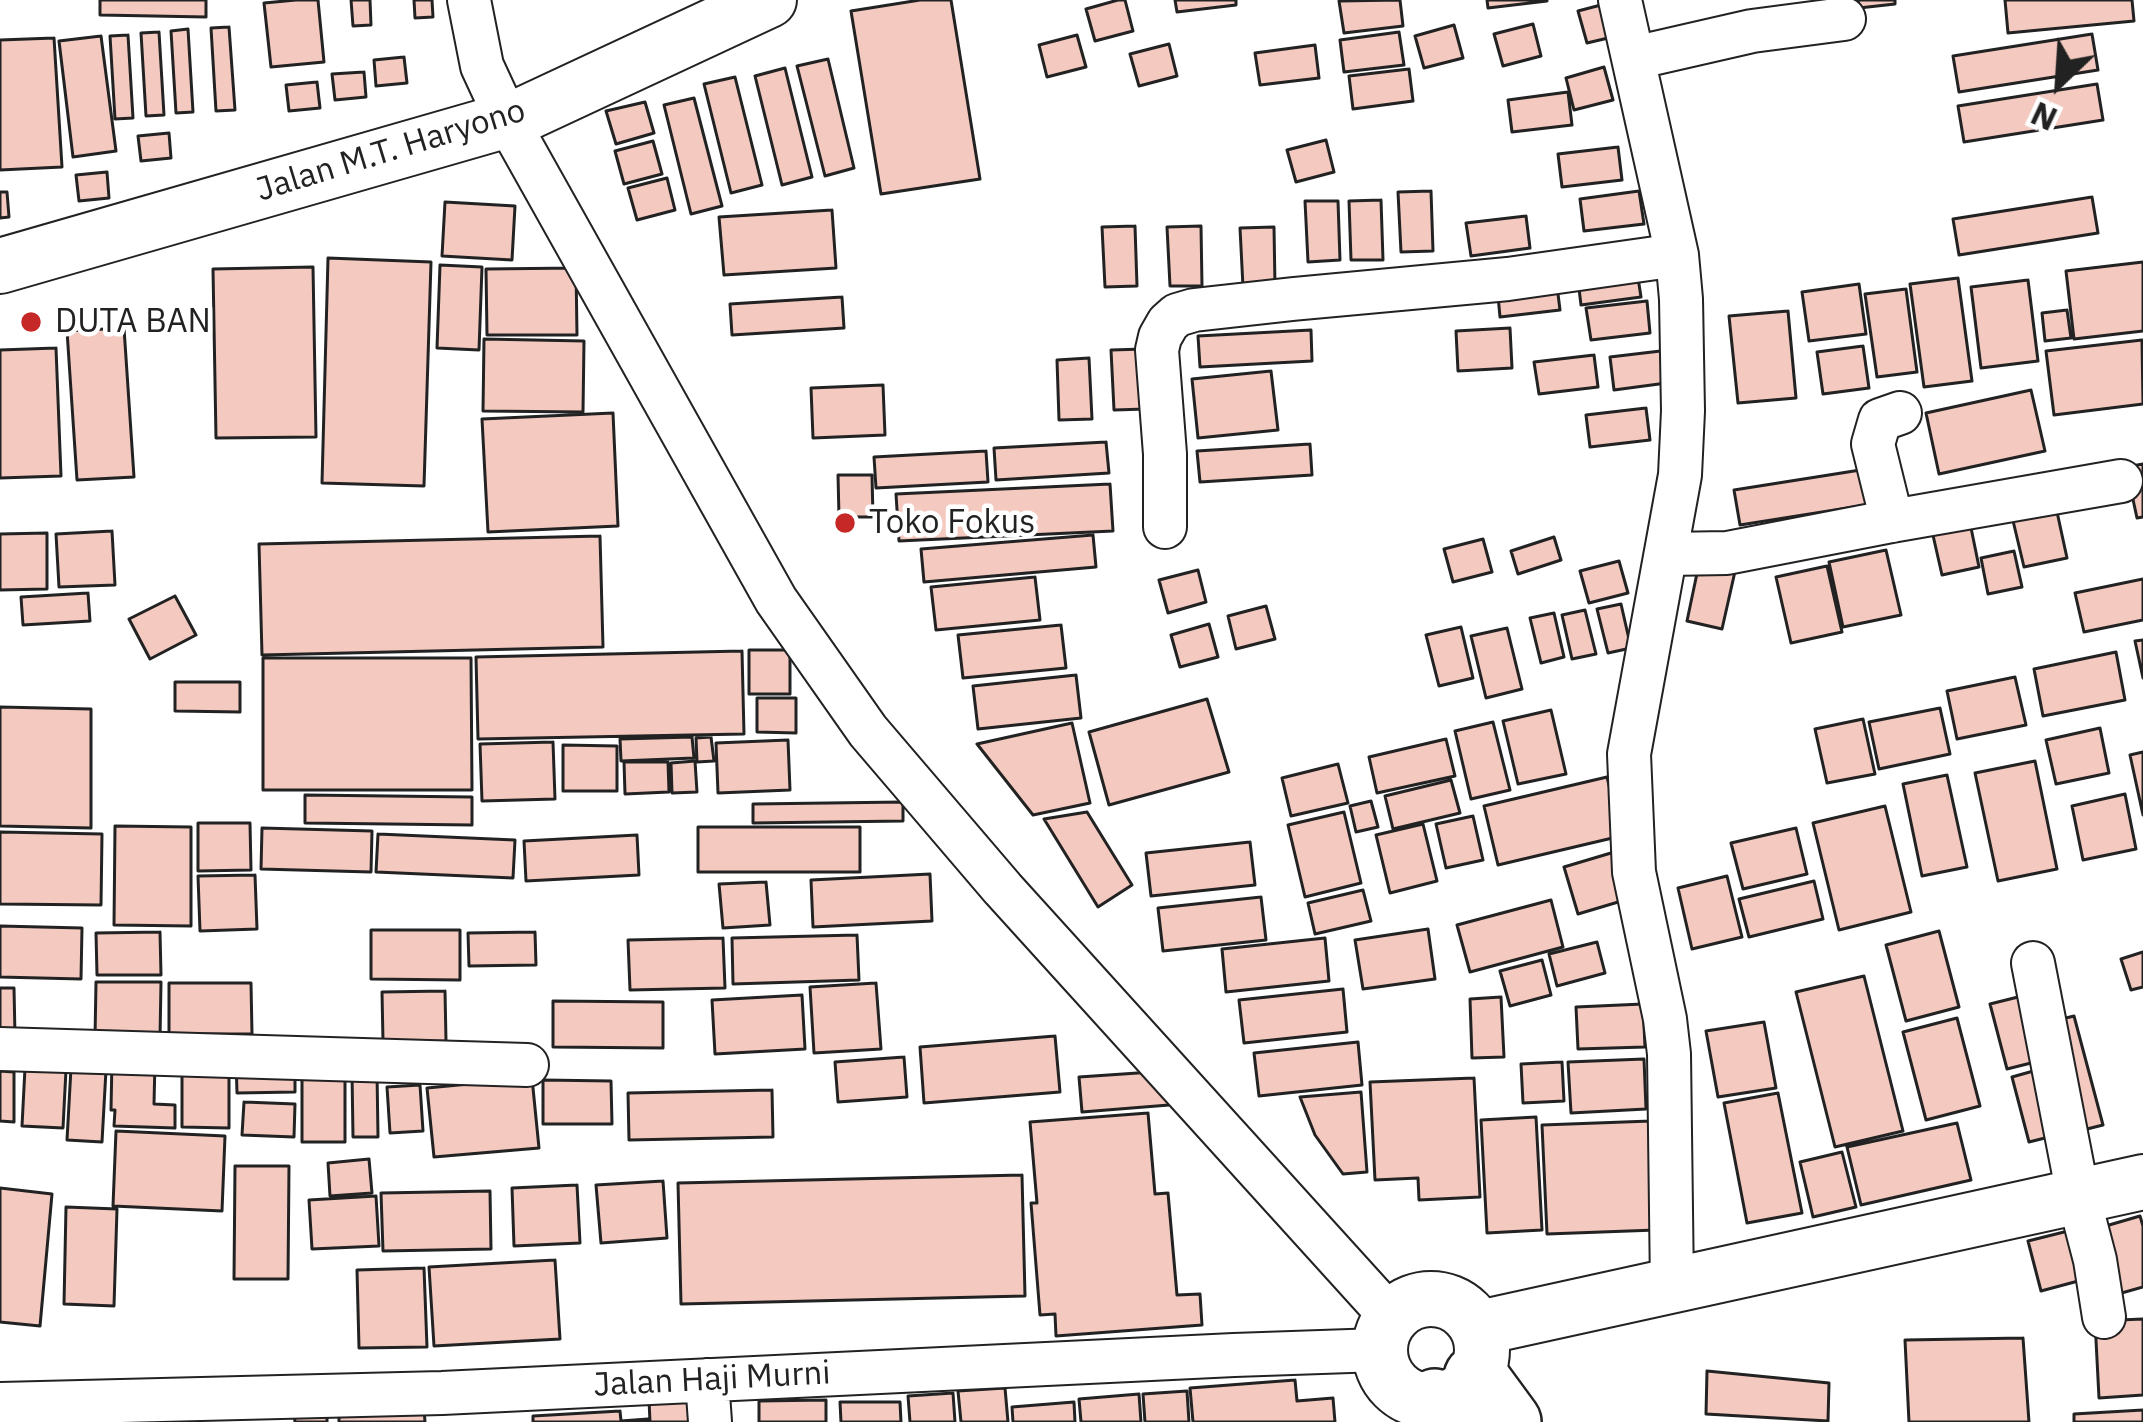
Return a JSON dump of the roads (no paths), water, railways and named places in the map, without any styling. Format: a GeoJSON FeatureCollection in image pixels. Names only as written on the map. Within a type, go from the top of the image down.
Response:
{"type":"FeatureCollection","features":[{"type":"Feature","properties":{"kind":"main road","name":"Jalan M.T. Haryono"},"geometry":{"type":"LineString","coordinates":[[0,266],[507,120],[769,0]]}},
{"type":"Feature","properties":{"kind":"main road"},"geometry":{"type":"LineString","coordinates":[[1470,1390],[1469,1314],[1438,1299],[1420,1299],[1404,1306],[1385,1334],[1382,1367],[1390,1382],[1418,1400],[1470,1390],[1672,1287],[2143,1182]]}},
{"type":"Feature","properties":{"kind":"street"},"geometry":{"type":"LineString","coordinates":[[469,0],[482,66],[507,120],[776,600],[868,730],[1385,1334]]}},
{"type":"Feature","properties":{"kind":"street"},"geometry":{"type":"LineString","coordinates":[[1621,0],[1677,255],[1682,299],[1681,475],[1629,754],[1634,872],[1669,1054],[1672,1287]]}},
{"type":"Feature","properties":{"kind":"street"},"geometry":{"type":"LineString","coordinates":[[1634,58],[1752,31],[1844,20]]}},
{"type":"Feature","properties":{"kind":"street"},"geometry":{"type":"LineString","coordinates":[[1165,526],[1157,350],[1168,322],[1177,315],[1253,303],[1508,279],[1677,255]]}},
{"type":"Feature","properties":{"kind":"street"},"geometry":{"type":"LineString","coordinates":[[1892,520],[1873,443],[1880,420],[1900,413]]}},
{"type":"Feature","properties":{"kind":"street"},"geometry":{"type":"LineString","coordinates":[[1667,554],[1727,553],[2121,481]]}},
{"type":"Feature","properties":{"kind":"street"},"geometry":{"type":"LineString","coordinates":[[2033,963],[2104,1317]]}},
{"type":"Feature","properties":{"kind":"street"},"geometry":{"type":"LineString","coordinates":[[0,1049],[527,1065]]}},
{"type":"Feature","properties":{"kind":"street","name":"Jalan Haji Murni"},"geometry":{"type":"LineString","coordinates":[[0,1404],[442,1393],[708,1401],[1210,1356],[1385,1334]]}},
{"type":"Feature","properties":{"kind":"place","name":"DUTA BAN"},"geometry":{"type":"Point","coordinates":[31,322]}},
{"type":"Feature","properties":{"kind":"place","name":"Toko Fokus"},"geometry":{"type":"Point","coordinates":[845,523]}}]}
